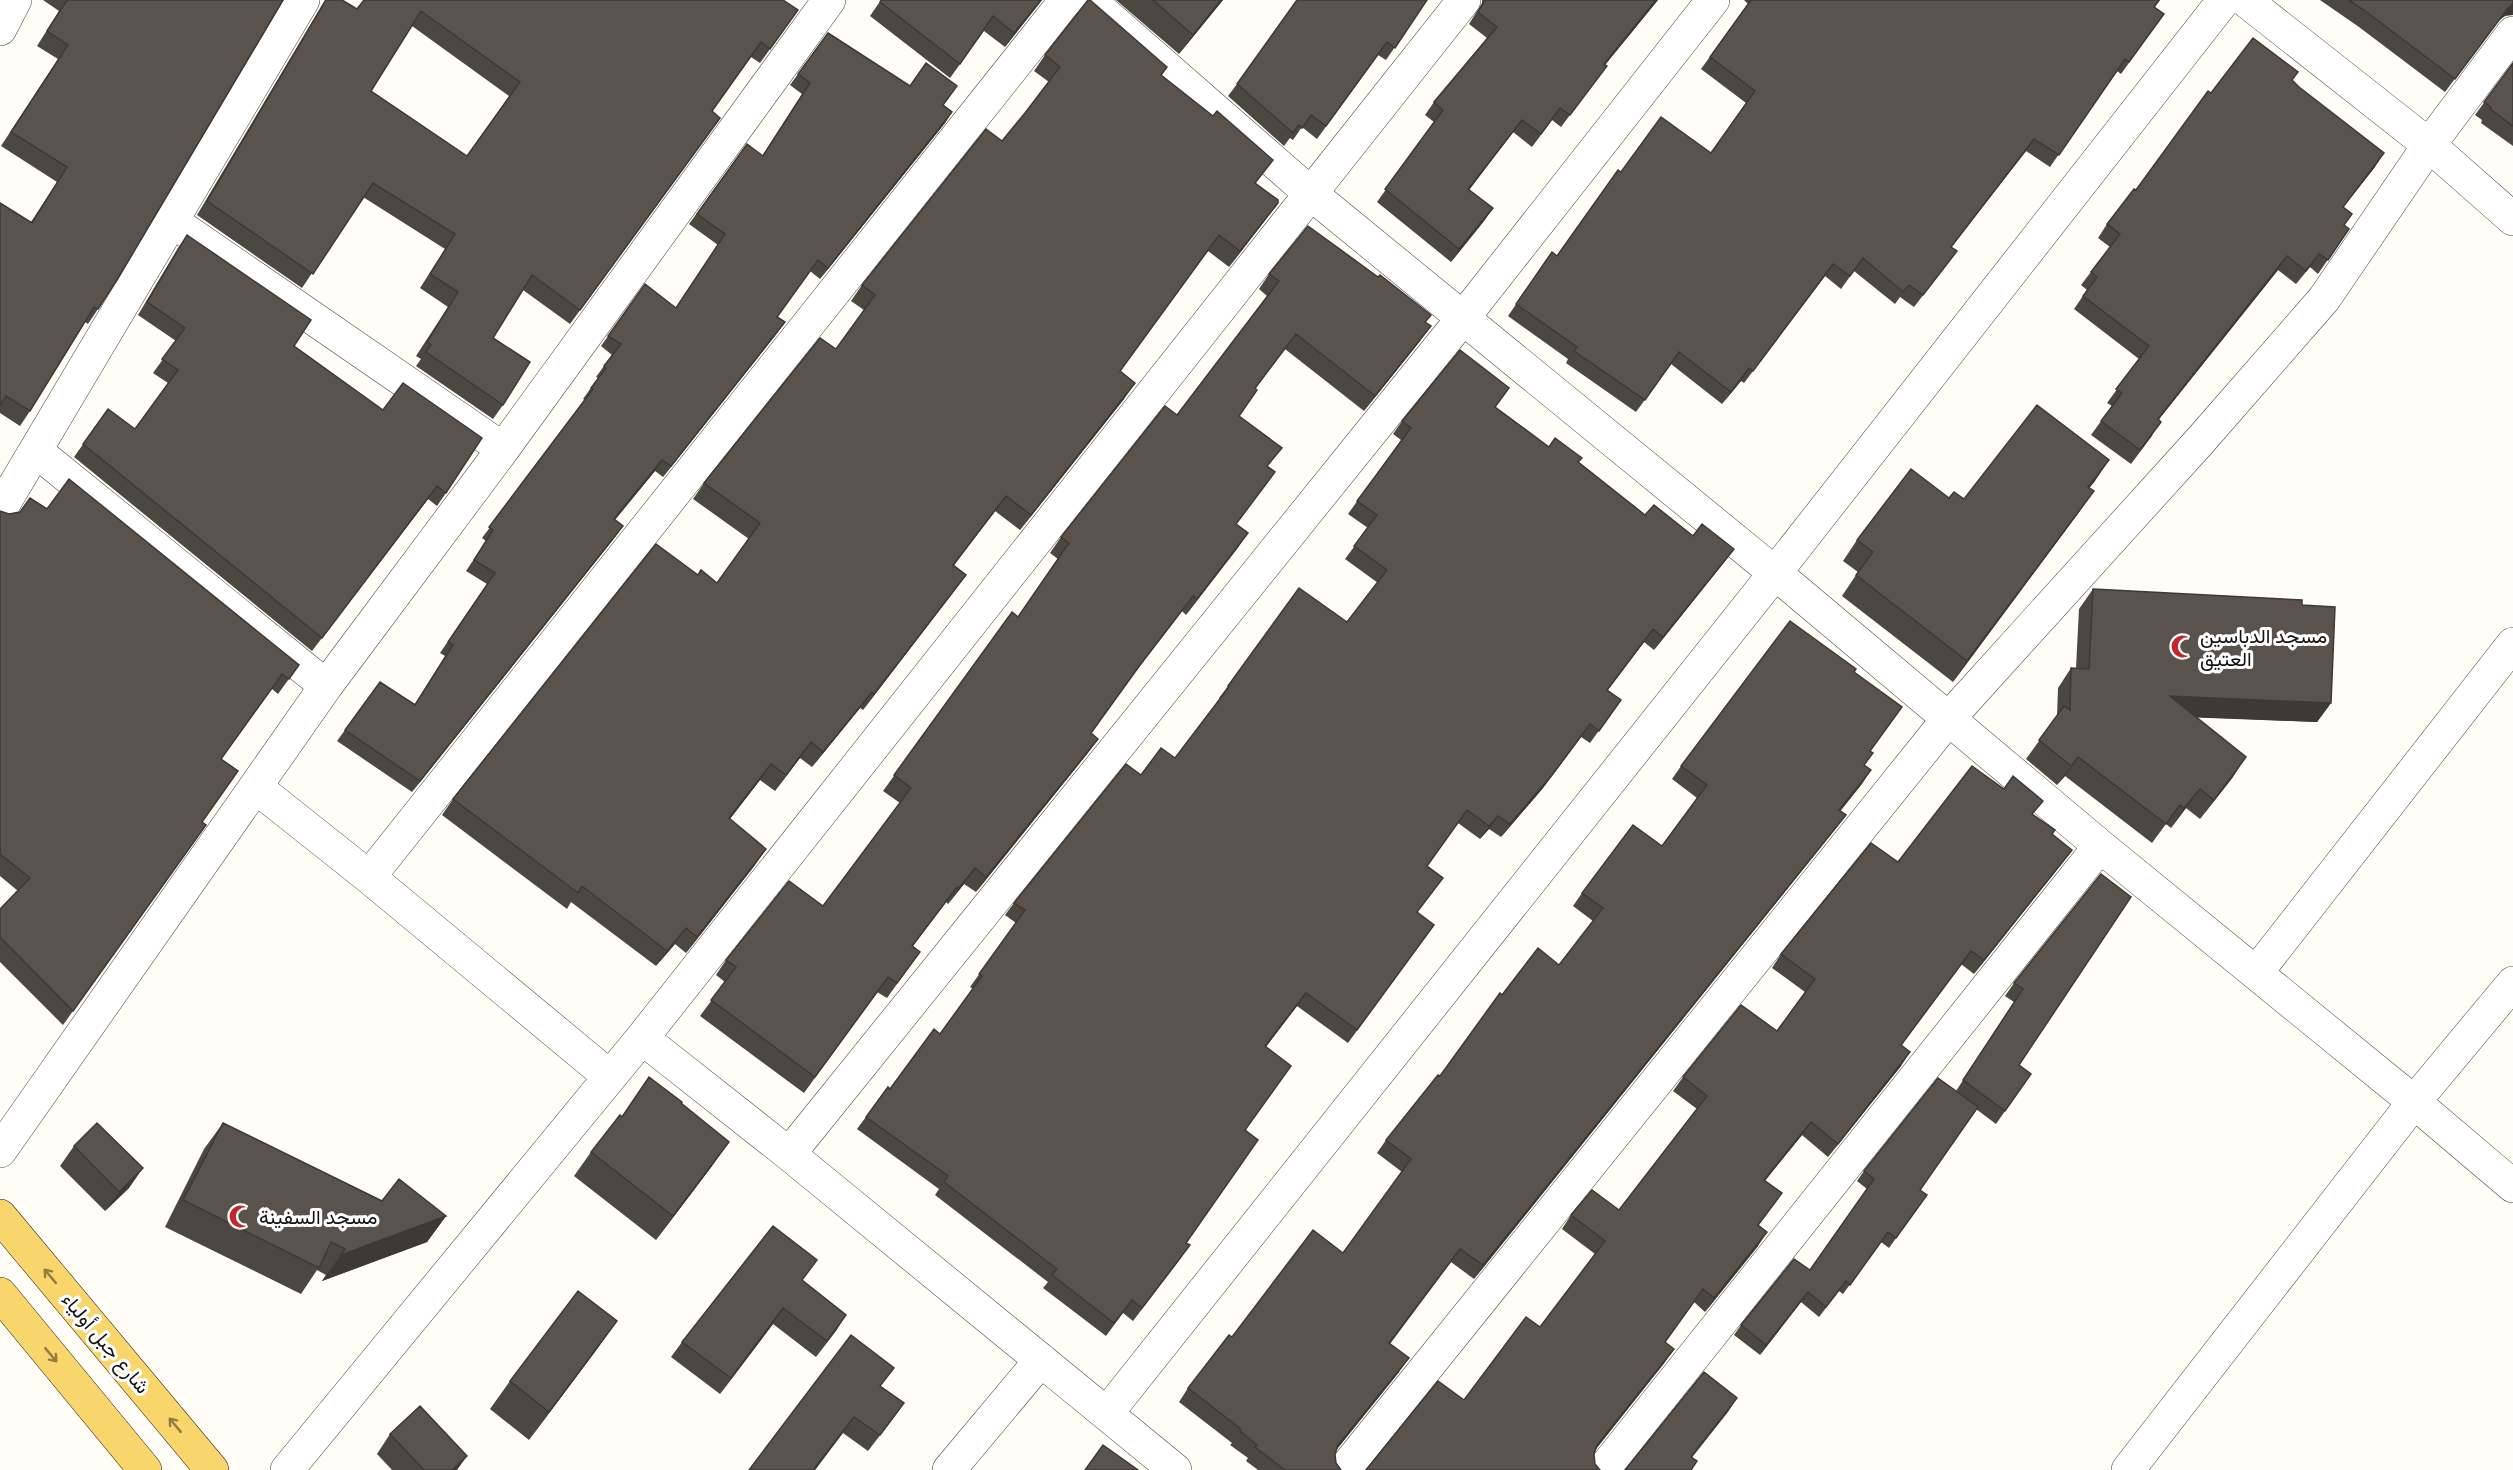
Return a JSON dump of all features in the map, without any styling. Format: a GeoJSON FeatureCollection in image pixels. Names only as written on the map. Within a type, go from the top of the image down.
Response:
{"type":"FeatureCollection","features":[{"type":"Feature","properties":{"kind":"main road","name":"شارع جبل أولياء"},"geometry":{"type":"LineString","coordinates":[[0,1216],[212,1470]]}},
{"type":"Feature","properties":{"kind":"main road"},"geometry":{"type":"LineString","coordinates":[[0,1294],[145,1470]]}},
{"type":"Feature","properties":{"kind":"street"},"geometry":{"type":"LineString","coordinates":[[0,510],[303,0]]}},
{"type":"Feature","properties":{"kind":"street"},"geometry":{"type":"LineString","coordinates":[[369,877],[1066,0]]}},
{"type":"Feature","properties":{"kind":"street"},"geometry":{"type":"LineString","coordinates":[[1089,0],[1310,193],[1775,573],[2100,846],[2414,1102],[2513,1186]]}},
{"type":"Feature","properties":{"kind":"street"},"geometry":{"type":"LineString","coordinates":[[287,1470],[642,1038],[1464,0]]}},
{"type":"Feature","properties":{"kind":"street"},"geometry":{"type":"LineString","coordinates":[[789,1154],[1463,318],[1713,0]]}},
{"type":"Feature","properties":{"kind":"street"},"geometry":{"type":"LineString","coordinates":[[1107,1413],[1775,573],[2224,0]]}},
{"type":"Feature","properties":{"kind":"street"},"geometry":{"type":"LineString","coordinates":[[2245,0],[2429,145],[2513,219]]}},
{"type":"Feature","properties":{"kind":"street"},"geometry":{"type":"LineString","coordinates":[[0,1151],[257,788],[326,686],[503,449],[819,4]]}},
{"type":"Feature","properties":{"kind":"street"},"geometry":{"type":"LineString","coordinates":[[1344,1470],[1948,718],[2200,441],[2324,299],[2429,145],[2513,33]]}},
{"type":"Feature","properties":{"kind":"street"},"geometry":{"type":"LineString","coordinates":[[172,221],[503,449]]}},
{"type":"Feature","properties":{"kind":"street"},"geometry":{"type":"LineString","coordinates":[[36,451],[326,686]]}},
{"type":"Feature","properties":{"kind":"street"},"geometry":{"type":"LineString","coordinates":[[2256,973],[2513,644]]}},
{"type":"Feature","properties":{"kind":"street"},"geometry":{"type":"LineString","coordinates":[[257,788],[369,877],[610,1077]]}},
{"type":"Feature","properties":{"kind":"street"},"geometry":{"type":"LineString","coordinates":[[1603,1470],[2100,846]]}},
{"type":"Feature","properties":{"kind":"street"},"geometry":{"type":"LineString","coordinates":[[2128,1470],[2414,1102],[2513,983]]}},
{"type":"Feature","properties":{"kind":"street"},"geometry":{"type":"LineString","coordinates":[[642,1038],[789,1154],[1175,1470]]}},
{"type":"Feature","properties":{"kind":"street"},"geometry":{"type":"LineString","coordinates":[[949,1470],[1041,1360]]}},
{"type":"Feature","properties":{"kind":"building"},"geometry":{"type":"Polygon","coordinates":[[[67,0],[283,0],[117,280],[98,309],[94,307],[30,411],[6,396],[0,405],[0,203],[32,223],[67,167],[11,132],[68,45],[47,31],[67,0]]]}},
{"type":"Feature","properties":{"kind":"building"},"geometry":{"type":"Polygon","coordinates":[[[326,0],[342,0],[357,9],[364,0],[783,0],[798,10],[770,49],[761,42],[712,111],[720,118],[580,310],[532,275],[493,338],[530,362],[503,405],[426,352],[431,345],[427,342],[458,292],[430,274],[455,234],[373,183],[313,274],[207,201],[326,0]],[[421,11],[371,91],[467,156],[520,82],[421,11]]]}},
{"type":"Feature","properties":{"kind":"building"},"geometry":{"type":"Polygon","coordinates":[[[881,0],[1041,0],[1014,33],[993,16],[960,64],[880,2],[881,0]]]}},
{"type":"Feature","properties":{"kind":"building"},"geometry":{"type":"Polygon","coordinates":[[[1088,0],[1167,67],[1161,75],[1213,116],[1217,111],[1273,160],[1255,183],[1278,200],[1278,203],[1240,251],[1219,235],[1120,371],[1135,383],[1031,515],[1006,496],[953,565],[966,575],[874,694],[872,692],[823,752],[811,742],[786,775],[771,764],[729,818],[766,849],[697,937],[686,928],[667,951],[582,886],[578,893],[453,799],[656,544],[698,575],[701,570],[717,583],[760,523],[704,483],[820,338],[836,349],[875,295],[862,285],[986,129],[1002,141],[1025,113],[1060,67],[1045,55],[1088,0]]]}},
{"type":"Feature","properties":{"kind":"building"},"geometry":{"type":"Polygon","coordinates":[[[1153,0],[1221,0],[1193,35],[1153,0]]]}},
{"type":"Feature","properties":{"kind":"building"},"geometry":{"type":"Polygon","coordinates":[[[1297,0],[1427,0],[1395,48],[1387,42],[1326,126],[1311,115],[1302,128],[1299,125],[1293,133],[1237,84],[1297,0]]]}},
{"type":"Feature","properties":{"kind":"building"},"geometry":{"type":"Polygon","coordinates":[[[1485,0],[1656,0],[1604,64],[1607,66],[1570,115],[1560,108],[1541,134],[1522,120],[1468,189],[1493,208],[1459,249],[1385,189],[1443,110],[1434,102],[1497,27],[1478,12],[1485,0]]]}},
{"type":"Feature","properties":{"kind":"building"},"geometry":{"type":"Polygon","coordinates":[[[1751,0],[2159,0],[2154,7],[2164,14],[2129,62],[2125,59],[2059,155],[2034,139],[1951,247],[1957,251],[1923,295],[1909,285],[1903,292],[1863,258],[1850,276],[1833,264],[1753,371],[1749,368],[1731,392],[1679,352],[1645,400],[1574,351],[1577,347],[1516,304],[1552,252],[1557,256],[1618,170],[1621,172],[1661,117],[1711,153],[1755,91],[1710,57],[1751,0]]]}},
{"type":"Feature","properties":{"kind":"building"},"geometry":{"type":"Polygon","coordinates":[[[2349,0],[2513,0],[2513,4],[2455,79],[2349,0]]]}},
{"type":"Feature","properties":{"kind":"building"},"geometry":{"type":"Polygon","coordinates":[[[828,33],[910,86],[926,63],[957,86],[943,105],[952,112],[828,268],[818,260],[777,317],[785,322],[671,466],[662,460],[614,519],[623,526],[420,781],[345,730],[380,682],[415,705],[453,645],[448,642],[495,573],[474,560],[493,530],[489,527],[593,389],[591,388],[606,368],[604,366],[621,344],[608,336],[645,284],[676,308],[725,234],[697,214],[747,144],[763,156],[810,83],[798,74],[828,33]]]}},
{"type":"Feature","properties":{"kind":"building"},"geometry":{"type":"Polygon","coordinates":[[[2253,38],[2298,72],[2292,80],[2299,87],[2384,153],[2343,207],[2352,214],[2344,225],[2349,229],[2328,260],[2319,254],[2306,271],[2287,256],[2158,419],[2161,422],[2140,450],[2101,421],[2122,393],[2116,389],[2149,346],[2083,296],[2097,277],[2091,272],[2120,234],[2107,224],[2134,189],[2136,190],[2208,91],[2211,93],[2253,38]]]}},
{"type":"Feature","properties":{"kind":"building"},"geometry":{"type":"Polygon","coordinates":[[[2513,63],[2513,126],[2484,102],[2513,63]]]}},
{"type":"Feature","properties":{"kind":"building"},"geometry":{"type":"Polygon","coordinates":[[[1308,226],[1378,277],[1380,275],[1431,315],[1425,322],[1431,326],[1375,396],[1296,334],[1255,388],[1257,390],[1239,416],[1282,448],[1267,466],[1275,472],[1236,524],[1248,533],[1197,599],[1193,596],[1140,665],[1091,733],[1098,739],[986,877],[975,868],[959,888],[957,887],[912,946],[920,952],[897,983],[888,977],[815,1077],[711,1000],[736,967],[726,960],[789,881],[823,906],[911,788],[894,775],[1012,612],[1018,617],[1069,543],[1061,537],[1165,406],[1177,415],[1279,281],[1269,274],[1308,226]]]}},
{"type":"Feature","properties":{"kind":"building"},"geometry":{"type":"Polygon","coordinates":[[[187,235],[311,320],[294,346],[383,410],[403,383],[482,438],[446,493],[437,486],[322,638],[83,444],[108,409],[135,429],[178,370],[162,359],[185,328],[147,302],[187,235]]]}},
{"type":"Feature","properties":{"kind":"building"},"geometry":{"type":"Polygon","coordinates":[[[1460,350],[1509,388],[1495,407],[1549,447],[1555,438],[1582,458],[1578,462],[1645,515],[1654,505],[1693,536],[1702,524],[1734,549],[1663,637],[1653,629],[1607,690],[1621,700],[1599,731],[1590,724],[1552,775],[1510,824],[1498,816],[1489,826],[1467,810],[1427,866],[1443,878],[1417,912],[1434,925],[1357,1030],[1306,993],[1265,1046],[1291,1066],[1245,1130],[1258,1140],[1186,1243],[1190,1245],[1142,1308],[1132,1300],[1114,1323],[1052,1275],[1057,1269],[944,1182],[948,1176],[866,1117],[888,1087],[890,1089],[934,1029],[940,1034],[982,976],[979,974],[1025,910],[1014,903],[1126,764],[1141,775],[1161,748],[1175,758],[1299,588],[1347,622],[1387,570],[1354,546],[1377,515],[1357,501],[1411,428],[1402,421],[1460,350]]]}},
{"type":"Feature","properties":{"kind":"building"},"geometry":{"type":"Polygon","coordinates":[[[2037,405],[2109,460],[2088,487],[2094,491],[1967,661],[1856,575],[1873,552],[1857,540],[1911,469],[1949,498],[1954,492],[1964,499],[2037,405]]]}},
{"type":"Feature","properties":{"kind":"building"},"geometry":{"type":"Polygon","coordinates":[[[69,479],[299,665],[289,679],[282,674],[221,759],[238,771],[202,822],[206,825],[73,1011],[0,937],[0,909],[30,878],[0,854],[0,511],[9,514],[20,512],[30,498],[47,509],[69,479]]]}},
{"type":"Feature","properties":{"kind":"building"},"geometry":{"type":"Polygon","coordinates":[[[2093,589],[2302,600],[2302,605],[2335,607],[2331,703],[2170,696],[2246,757],[2214,800],[2200,789],[2184,808],[2180,805],[2166,824],[2078,757],[2071,766],[2039,740],[2064,706],[2070,710],[2071,668],[2089,669],[2093,589]]]}},
{"type":"Feature","properties":{"kind":"building"},"geometry":{"type":"Polygon","coordinates":[[[1790,621],[1856,669],[1854,672],[1902,707],[1870,751],[1873,753],[1864,765],[1871,770],[1839,810],[1846,815],[1483,1265],[1460,1249],[1389,1343],[1409,1358],[1338,1445],[1335,1454],[1336,1463],[1341,1470],[1285,1470],[1255,1447],[1257,1445],[1240,1431],[1241,1429],[1188,1388],[1229,1335],[1232,1337],[1313,1230],[1343,1253],[1411,1159],[1386,1140],[1438,1075],[1440,1076],[1500,993],[1502,995],[1538,948],[1559,965],[1603,908],[1582,893],[1633,825],[1662,846],[1707,785],[1681,766],[1790,621]]]}},
{"type":"Feature","properties":{"kind":"building"},"geometry":{"type":"Polygon","coordinates":[[[1972,766],[2004,789],[2013,776],[2043,801],[2032,814],[2055,830],[2052,834],[2072,850],[1984,960],[1971,951],[1901,1045],[1910,1052],[1838,1144],[1811,1122],[1764,1180],[1782,1193],[1758,1225],[1767,1232],[1714,1298],[1703,1289],[1665,1342],[1674,1349],[1597,1445],[1594,1454],[1595,1464],[1600,1470],[1366,1470],[1438,1381],[1464,1400],[1526,1317],[1540,1327],[1605,1241],[1571,1215],[1592,1190],[1619,1210],[1707,1096],[1683,1077],[1741,1005],[1777,1031],[1815,979],[1781,954],[1871,843],[1898,862],[1972,766]]]}},
{"type":"Feature","properties":{"kind":"building"},"geometry":{"type":"Polygon","coordinates":[[[2101,874],[2131,897],[2019,1065],[2031,1074],[2005,1111],[1963,1080],[2023,989],[2014,983],[2101,874]]]}},
{"type":"Feature","properties":{"kind":"building"},"geometry":{"type":"Polygon","coordinates":[[[649,1077],[729,1142],[673,1216],[591,1152],[620,1115],[622,1117],[649,1077]]]}},
{"type":"Feature","properties":{"kind":"building"},"geometry":{"type":"Polygon","coordinates":[[[1938,1078],[1978,1107],[1920,1190],[1927,1195],[1896,1238],[1888,1232],[1850,1285],[1846,1281],[1826,1307],[1808,1292],[1766,1345],[1741,1325],[1794,1259],[1810,1270],[1874,1179],[1864,1171],[1938,1078]]]}},
{"type":"Feature","properties":{"kind":"building"},"geometry":{"type":"Polygon","coordinates":[[[97,1123],[143,1168],[119,1192],[74,1146],[97,1123]]]}},
{"type":"Feature","properties":{"kind":"building"},"geometry":{"type":"Polygon","coordinates":[[[223,1123],[382,1201],[399,1179],[446,1216],[341,1255],[345,1249],[331,1242],[319,1268],[183,1200],[223,1123]]]}},
{"type":"Feature","properties":{"kind":"building"},"geometry":{"type":"Polygon","coordinates":[[[773,1226],[817,1260],[802,1280],[846,1315],[827,1341],[783,1308],[731,1378],[682,1342],[773,1226]]]}},
{"type":"Feature","properties":{"kind":"building"},"geometry":{"type":"Polygon","coordinates":[[[578,1291],[617,1321],[549,1412],[510,1381],[578,1291]]]}},
{"type":"Feature","properties":{"kind":"building"},"geometry":{"type":"Polygon","coordinates":[[[851,1335],[894,1368],[880,1386],[904,1403],[880,1435],[854,1417],[813,1470],[749,1470],[851,1335]]]}},
{"type":"Feature","properties":{"kind":"building"},"geometry":{"type":"Polygon","coordinates":[[[1704,1372],[1737,1398],[1691,1457],[1697,1461],[1691,1470],[1625,1470],[1704,1372]]]}},
{"type":"Feature","properties":{"kind":"building"},"geometry":{"type":"Polygon","coordinates":[[[420,1406],[467,1456],[452,1470],[424,1470],[390,1434],[420,1406]]]}},
{"type":"Feature","properties":{"kind":"building"},"geometry":{"type":"Polygon","coordinates":[[[1103,1445],[1138,1470],[1085,1470],[1103,1445]]]}},
{"type":"Feature","properties":{"kind":"place","name":"مسجد الدباسين العتيق"},"geometry":{"type":"Point","coordinates":[2182,647]}},
{"type":"Feature","properties":{"kind":"place","name":"مسجد السفينة"},"geometry":{"type":"Point","coordinates":[241,1217]}}]}
